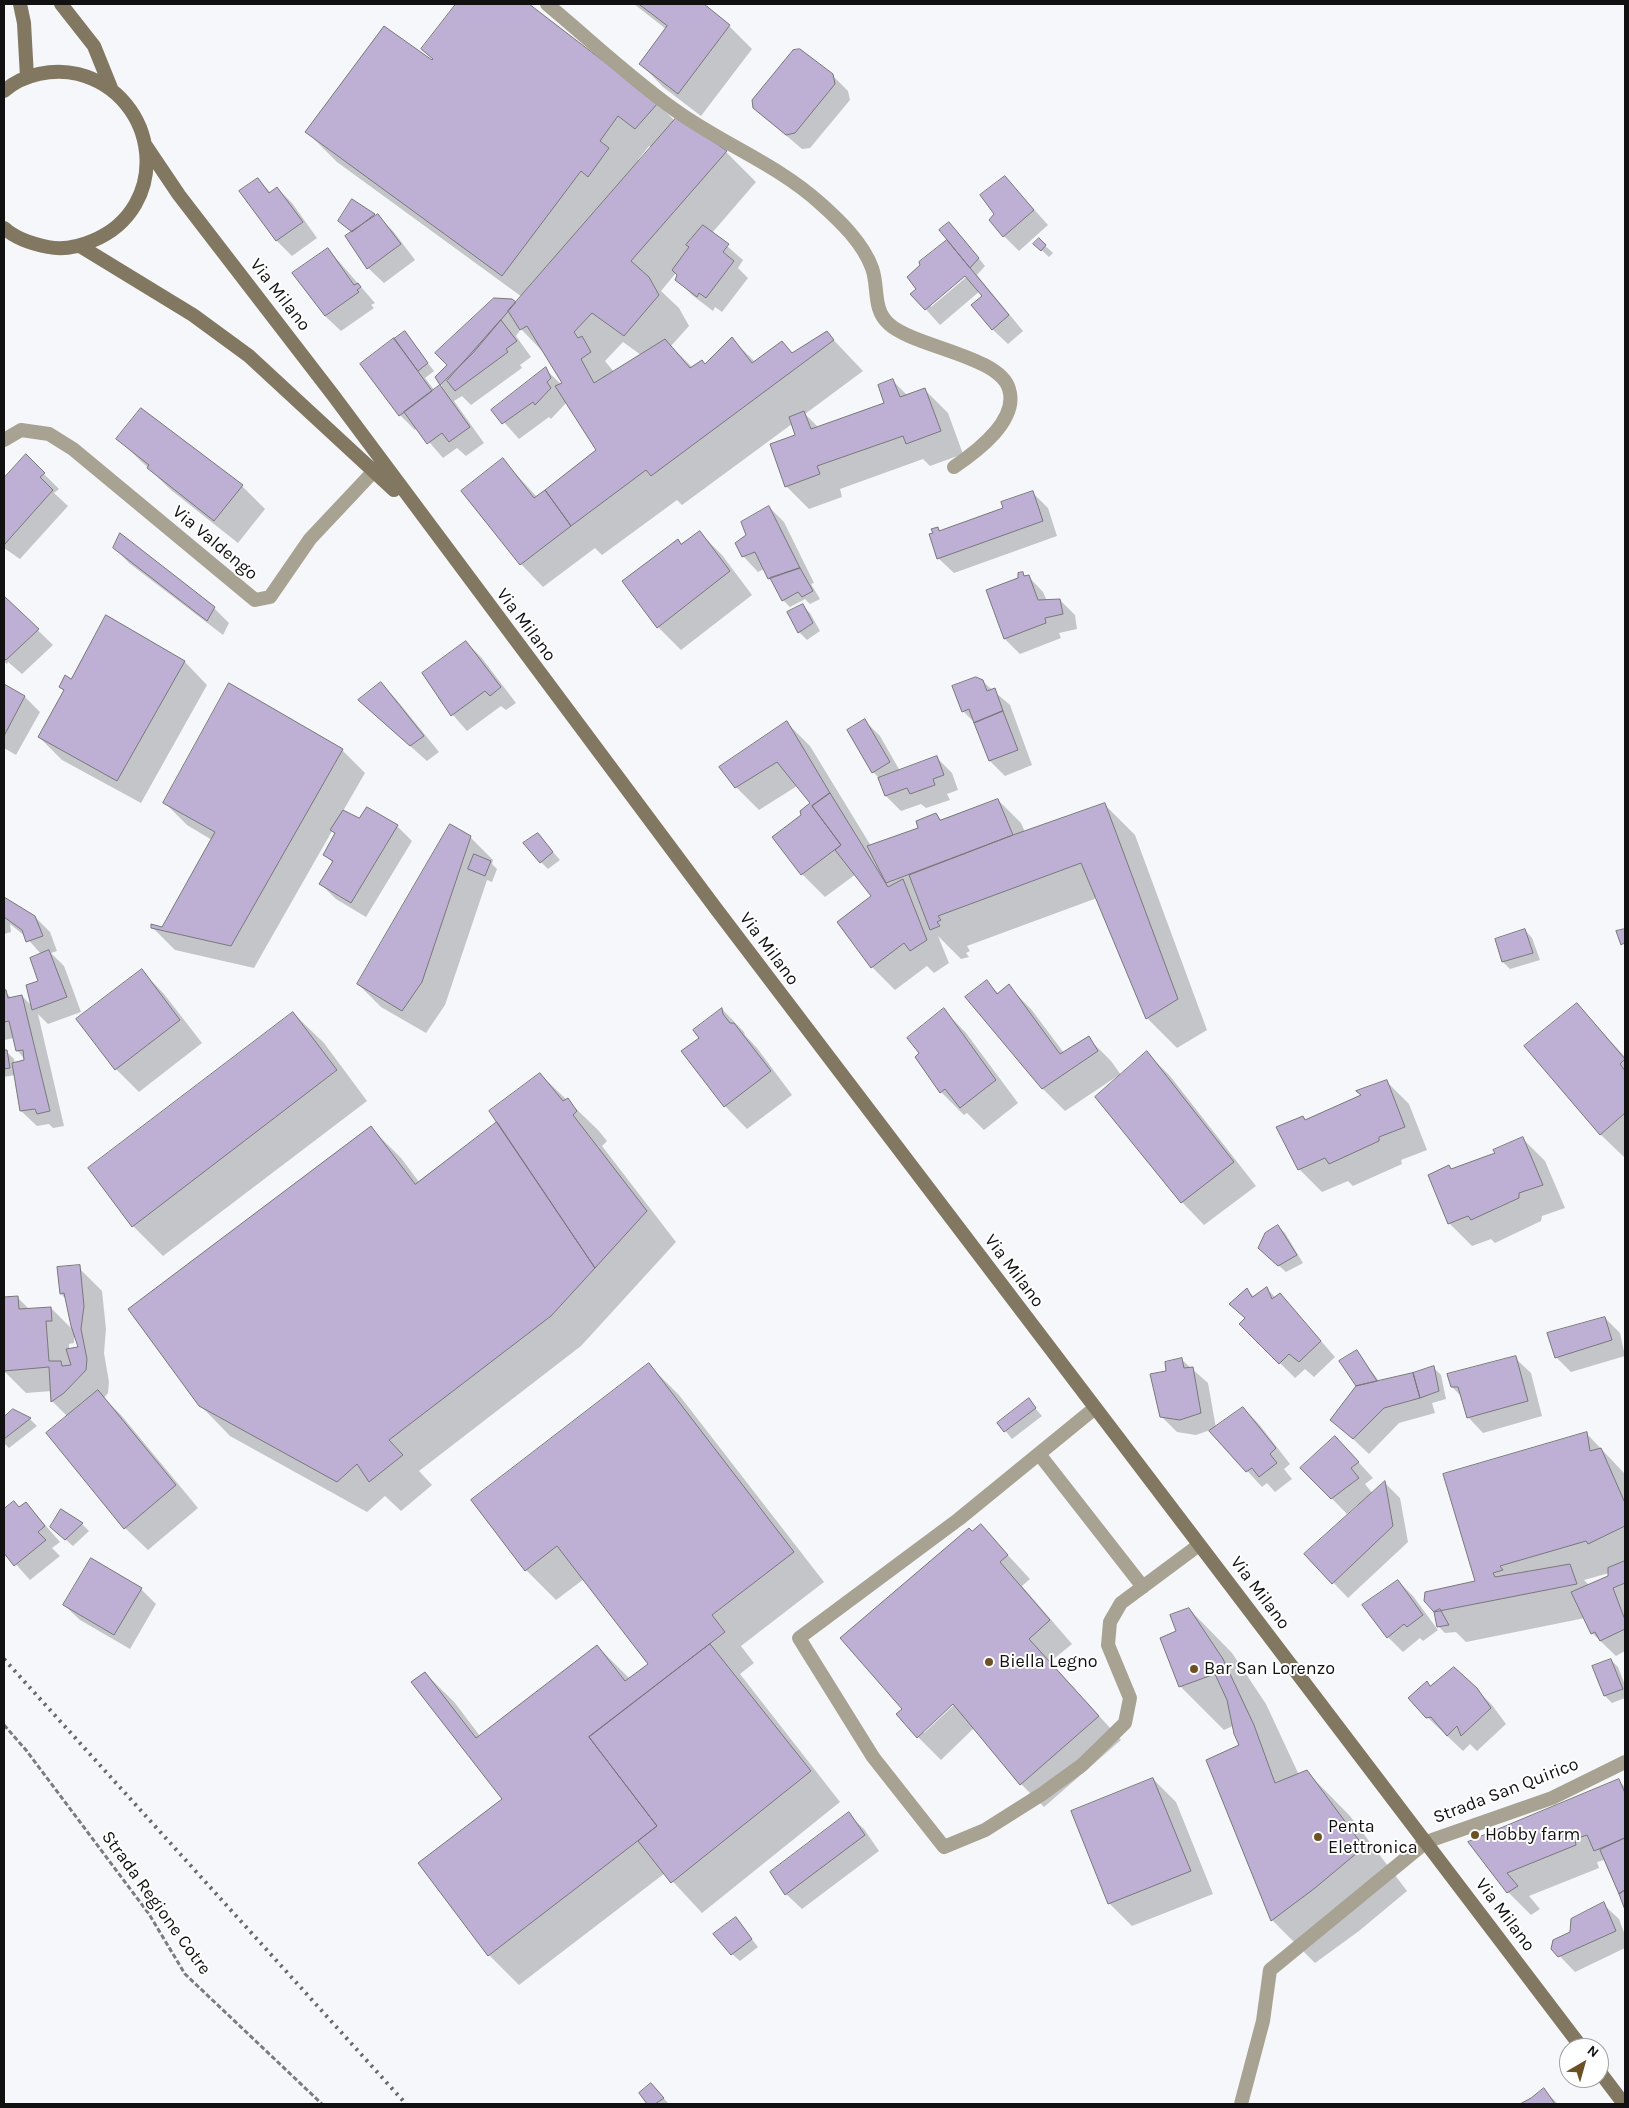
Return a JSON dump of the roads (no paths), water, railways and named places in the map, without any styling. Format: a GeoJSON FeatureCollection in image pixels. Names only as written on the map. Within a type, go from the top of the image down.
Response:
{"type":"FeatureCollection","features":[{"type":"Feature","properties":{"kind":"main road"},"geometry":{"type":"LineString","coordinates":[[20,4],[24,23],[27,77]]}},
{"type":"Feature","properties":{"kind":"main road"},"geometry":{"type":"LineString","coordinates":[[62,4],[94,46],[111,88]]}},
{"type":"Feature","properties":{"kind":"main road"},"geometry":{"type":"LineString","coordinates":[[4,91],[27,77],[48,72],[70,72],[91,78],[111,88],[128,104],[140,124],[146,146],[147,172],[140,198],[125,220],[104,236],[80,246],[56,248],[32,244],[11,234],[4,228]]}},
{"type":"Feature","properties":{"kind":"main road","name":"Via Milano"},"geometry":{"type":"LineString","coordinates":[[146,146],[179,195],[333,395],[420,515],[722,918],[1574,2038]]}},
{"type":"Feature","properties":{"kind":"main road","name":"Via Milano"},"geometry":{"type":"LineString","coordinates":[[80,246],[193,315],[249,356],[420,515]]}},
{"type":"Feature","properties":{"kind":"main road"},"geometry":{"type":"LineString","coordinates":[[1609,2084],[1624,2104]]}},
{"type":"Feature","properties":{"kind":"street"},"geometry":{"type":"LineString","coordinates":[[547,4],[675,110],[778,170],[820,204],[857,240],[872,269],[877,305],[888,324],[903,333],[991,367],[1009,388],[1010,410],[980,449],[954,467]]}},
{"type":"Feature","properties":{"kind":"street","name":"Via Valdengo"},"geometry":{"type":"LineString","coordinates":[[4,440],[21,430],[49,434],[73,449],[255,600],[270,597],[310,539],[374,471]]}},
{"type":"Feature","properties":{"kind":"street"},"geometry":{"type":"LineString","coordinates":[[1095,1408],[959,1519],[799,1638],[872,1757],[944,1847],[984,1830],[1042,1794],[1082,1765],[1125,1723],[1130,1698],[1108,1645],[1110,1622],[1121,1603],[1199,1544]]}},
{"type":"Feature","properties":{"kind":"street"},"geometry":{"type":"LineString","coordinates":[[1039,1454],[1143,1587]]}},
{"type":"Feature","properties":{"kind":"street","name":"Strada San Quirico"},"geometry":{"type":"LineString","coordinates":[[1426,1842],[1552,1798],[1625,1762]]}},
{"type":"Feature","properties":{"kind":"street"},"geometry":{"type":"LineString","coordinates":[[1241,2104],[1263,2021],[1270,1970],[1426,1842]]}},
{"type":"Feature","properties":{"kind":"railway"},"geometry":{"type":"LineString","coordinates":[[4,1659],[406,2104]]}},
{"type":"Feature","properties":{"kind":"place","name":"Biella Legno"},"geometry":{"type":"Point","coordinates":[989,1662]}},
{"type":"Feature","properties":{"kind":"place","name":"Bar San Lorenzo"},"geometry":{"type":"Point","coordinates":[1194,1669]}},
{"type":"Feature","properties":{"kind":"place","name":"Hobby farm"},"geometry":{"type":"Point","coordinates":[1475,1835]}},
{"type":"Feature","properties":{"kind":"place","name":"Penta Elettronica"},"geometry":{"type":"Point","coordinates":[1318,1837]}}]}
